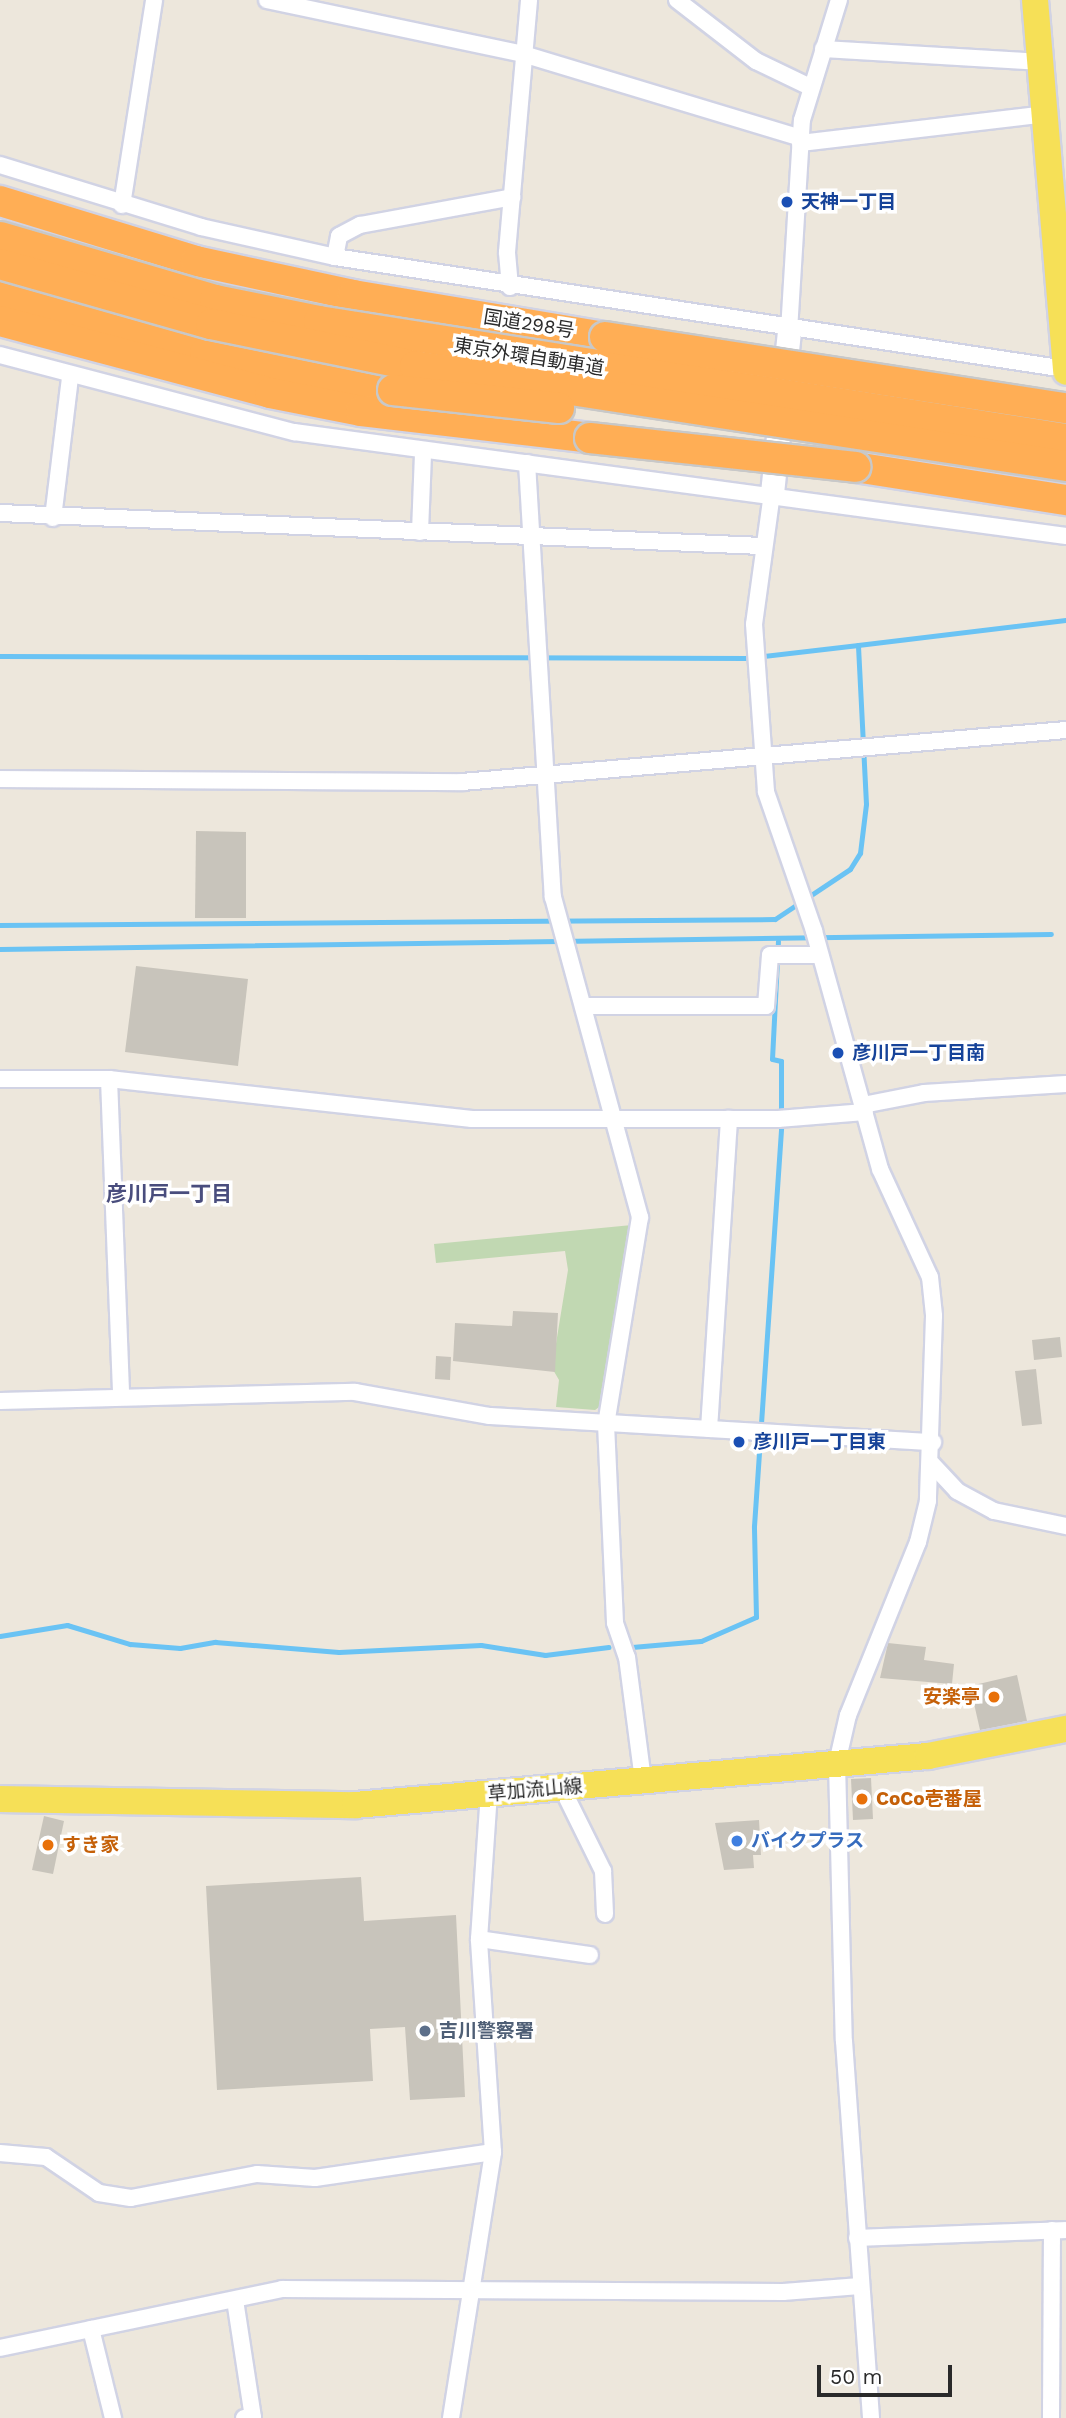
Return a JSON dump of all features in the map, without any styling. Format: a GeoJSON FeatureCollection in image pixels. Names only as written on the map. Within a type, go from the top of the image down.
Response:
{"type":"FeatureCollection","features":[{"type":"Feature","properties":{"kind":"highway","name":"国道298号"},"geometry":{"type":"LineString","coordinates":[[0,201],[195,261],[353,295],[1066,408]]}},
{"type":"Feature","properties":{"kind":"highway","name":"東京外環自動車道"},"geometry":{"type":"LineString","coordinates":[[0,237],[215,300],[319,321],[1066,439]]}},
{"type":"Feature","properties":{"kind":"highway","name":"東京外環自動車道"},"geometry":{"type":"LineString","coordinates":[[0,264],[101,296],[308,345],[814,428],[1066,466]]}},
{"type":"Feature","properties":{"kind":"highway"},"geometry":{"type":"LineString","coordinates":[[0,293],[116,330],[340,382],[513,404],[814,428]]}},
{"type":"Feature","properties":{"kind":"highway"},"geometry":{"type":"LineString","coordinates":[[0,321],[179,372],[309,401],[590,438],[736,451],[1066,499]]}},
{"type":"Feature","properties":{"kind":"main road"},"geometry":{"type":"LineString","coordinates":[[1035,0],[1043,62],[1066,371]]}},
{"type":"Feature","properties":{"kind":"main road","name":"草加流山線"},"geometry":{"type":"LineString","coordinates":[[0,1799],[264,1808],[489,1794],[979,1750],[1066,1729]]}},
{"type":"Feature","properties":{"kind":"street"},"geometry":{"type":"LineString","coordinates":[[122,205],[154,0]]}},
{"type":"Feature","properties":{"kind":"street"},"geometry":{"type":"LineString","coordinates":[[267,0],[523,54],[801,141],[1047,114]]}},
{"type":"Feature","properties":{"kind":"street"},"geometry":{"type":"LineString","coordinates":[[510,287],[512,197],[529,0]]}},
{"type":"Feature","properties":{"kind":"street"},"geometry":{"type":"LineString","coordinates":[[677,0],[757,61],[810,87]]}},
{"type":"Feature","properties":{"kind":"street"},"geometry":{"type":"LineString","coordinates":[[839,0],[810,87],[801,141],[789,331],[772,492],[762,546],[754,624],[766,792],[820,955],[888,1189],[930,1277],[933,1442],[932,1464],[918,1542],[848,1715],[838,1763],[844,2041],[871,2418]]}},
{"type":"Feature","properties":{"kind":"street"},"geometry":{"type":"LineString","coordinates":[[822,49],[1043,62]]}},
{"type":"Feature","properties":{"kind":"street"},"geometry":{"type":"LineString","coordinates":[[0,165],[122,205],[335,257],[789,331],[1066,371]]}},
{"type":"Feature","properties":{"kind":"street"},"geometry":{"type":"LineString","coordinates":[[335,257],[340,236],[360,225],[512,197]]}},
{"type":"Feature","properties":{"kind":"street"},"geometry":{"type":"LineString","coordinates":[[0,355],[70,377],[295,432],[423,453],[772,492],[1066,536]]}},
{"type":"Feature","properties":{"kind":"street"},"geometry":{"type":"LineString","coordinates":[[53,518],[70,377]]}},
{"type":"Feature","properties":{"kind":"street"},"geometry":{"type":"LineString","coordinates":[[420,532],[423,453]]}},
{"type":"Feature","properties":{"kind":"street"},"geometry":{"type":"LineString","coordinates":[[527,463],[543,774],[553,897],[640,1217],[606,1424],[615,1623],[626,1657],[643,1781]]}},
{"type":"Feature","properties":{"kind":"street"},"geometry":{"type":"LineString","coordinates":[[0,513],[53,518],[762,546]]}},
{"type":"Feature","properties":{"kind":"street"},"geometry":{"type":"LineString","coordinates":[[0,779],[463,782],[762,753],[1066,730]]}},
{"type":"Feature","properties":{"kind":"street"},"geometry":{"type":"LineString","coordinates":[[583,1006],[766,1006],[770,955],[820,955]]}},
{"type":"Feature","properties":{"kind":"street"},"geometry":{"type":"LineString","coordinates":[[0,1079],[109,1079],[472,1119],[612,1116],[729,1119],[864,1109],[924,1093],[1066,1084]]}},
{"type":"Feature","properties":{"kind":"street"},"geometry":{"type":"LineString","coordinates":[[109,1079],[121,1397]]}},
{"type":"Feature","properties":{"kind":"street"},"geometry":{"type":"LineString","coordinates":[[709,1429],[729,1119]]}},
{"type":"Feature","properties":{"kind":"street"},"geometry":{"type":"LineString","coordinates":[[0,1401],[355,1392],[450,1411],[606,1424],[933,1442]]}},
{"type":"Feature","properties":{"kind":"street"},"geometry":{"type":"LineString","coordinates":[[932,1464],[957,1491],[994,1511],[1066,1526]]}},
{"type":"Feature","properties":{"kind":"street"},"geometry":{"type":"LineString","coordinates":[[562,1788],[603,1871],[605,1913]]}},
{"type":"Feature","properties":{"kind":"street"},"geometry":{"type":"LineString","coordinates":[[451,2418],[494,2152],[479,1939],[489,1794]]}},
{"type":"Feature","properties":{"kind":"street"},"geometry":{"type":"LineString","coordinates":[[479,1939],[590,1955]]}},
{"type":"Feature","properties":{"kind":"street"},"geometry":{"type":"LineString","coordinates":[[0,2153],[46,2157],[99,2193],[131,2198],[257,2174],[315,2178],[494,2152]]}},
{"type":"Feature","properties":{"kind":"street"},"geometry":{"type":"LineString","coordinates":[[857,2238],[1059,2230],[1051,2418]]}},
{"type":"Feature","properties":{"kind":"street"},"geometry":{"type":"LineString","coordinates":[[0,2348],[282,2289],[783,2292],[860,2286]]}},
{"type":"Feature","properties":{"kind":"street"},"geometry":{"type":"LineString","coordinates":[[235,2300],[253,2417],[244,2418]]}},
{"type":"Feature","properties":{"kind":"street"},"geometry":{"type":"LineString","coordinates":[[91,2329],[113,2418]]}},
{"type":"Feature","properties":{"kind":"green space"},"geometry":{"type":"Polygon","coordinates":[[[632,1225],[602,1405],[595,1410],[556,1407],[559,1380],[552,1368],[568,1270],[565,1251],[436,1263],[434,1244],[632,1225]]]}},
{"type":"Feature","properties":{"kind":"building"},"geometry":{"type":"Polygon","coordinates":[[[196,831],[246,832],[246,918],[195,918],[196,831]]]}},
{"type":"Feature","properties":{"kind":"building"},"geometry":{"type":"Polygon","coordinates":[[[136,966],[248,979],[238,1066],[125,1052],[136,966]]]}},
{"type":"Feature","properties":{"kind":"building"},"geometry":{"type":"Polygon","coordinates":[[[513,1311],[558,1313],[555,1372],[453,1361],[455,1323],[512,1326],[513,1311]]]}},
{"type":"Feature","properties":{"kind":"building"},"geometry":{"type":"Polygon","coordinates":[[[1060,1337],[1062,1357],[1034,1360],[1032,1340],[1060,1337]]]}},
{"type":"Feature","properties":{"kind":"building"},"geometry":{"type":"Polygon","coordinates":[[[436,1356],[451,1357],[450,1380],[435,1379],[436,1356]]]}},
{"type":"Feature","properties":{"kind":"building"},"geometry":{"type":"Polygon","coordinates":[[[1036,1369],[1042,1424],[1022,1426],[1015,1371],[1036,1369]]]}},
{"type":"Feature","properties":{"kind":"building"},"geometry":{"type":"Polygon","coordinates":[[[888,1643],[926,1647],[924,1660],[954,1664],[952,1684],[880,1678],[888,1643]]]}},
{"type":"Feature","properties":{"kind":"building"},"geometry":{"type":"Polygon","coordinates":[[[1017,1675],[1027,1721],[980,1730],[970,1686],[1017,1675]]]}},
{"type":"Feature","properties":{"kind":"building","name":"CoCo壱番屋"},"geometry":{"type":"Polygon","coordinates":[[[871,1778],[873,1819],[853,1820],[851,1779],[871,1778]]]}},
{"type":"Feature","properties":{"kind":"building","name":"すき家"},"geometry":{"type":"Polygon","coordinates":[[[44,1816],[64,1821],[53,1874],[32,1870],[44,1816]]]}},
{"type":"Feature","properties":{"kind":"building"},"geometry":{"type":"Polygon","coordinates":[[[759,1820],[761,1855],[753,1855],[754,1868],[724,1870],[715,1823],[759,1820]]]}},
{"type":"Feature","properties":{"kind":"building"},"geometry":{"type":"Polygon","coordinates":[[[361,1877],[364,1921],[456,1915],[465,2097],[410,2100],[405,2027],[370,2029],[373,2081],[217,2090],[206,1886],[361,1877]]]}},
{"type":"Feature","properties":{"kind":"waterway"},"geometry":{"type":"LineString","coordinates":[[0,925],[775,919],[850,869],[860,853],[866,804],[858,645],[1066,620]]}},
{"type":"Feature","properties":{"kind":"waterway"},"geometry":{"type":"LineString","coordinates":[[0,656],[747,658],[858,645]]}},
{"type":"Feature","properties":{"kind":"waterway"},"geometry":{"type":"LineString","coordinates":[[0,949],[1051,934]]}},
{"type":"Feature","properties":{"kind":"waterway"},"geometry":{"type":"LineString","coordinates":[[632,1647],[701,1641],[756,1617],[754,1526],[781,1127],[781,1061],[772,1059],[778,941]]}},
{"type":"Feature","properties":{"kind":"waterway"},"geometry":{"type":"LineString","coordinates":[[0,1636],[67,1625],[130,1644],[180,1648],[215,1642],[339,1652],[481,1645],[545,1655],[608,1647]]}},
{"type":"Feature","properties":{"kind":"place","name":"天神一丁目"},"geometry":{"type":"Point","coordinates":[787,202]}},
{"type":"Feature","properties":{"kind":"place","name":"彦川戸一丁目南"},"geometry":{"type":"Point","coordinates":[838,1053]}},
{"type":"Feature","properties":{"kind":"place","name":"彦川戸一丁目東"},"geometry":{"type":"Point","coordinates":[739,1442]}},
{"type":"Feature","properties":{"kind":"place","name":"安楽亭"},"geometry":{"type":"Point","coordinates":[994,1697]}},
{"type":"Feature","properties":{"kind":"place","name":"CoCo壱番屋"},"geometry":{"type":"Point","coordinates":[862,1799]}},
{"type":"Feature","properties":{"kind":"place","name":"バイクプラス"},"geometry":{"type":"Point","coordinates":[737,1841]}},
{"type":"Feature","properties":{"kind":"place","name":"すき家"},"geometry":{"type":"Point","coordinates":[48,1845]}},
{"type":"Feature","properties":{"kind":"place","name":"吉川警察署"},"geometry":{"type":"Point","coordinates":[425,2031]}},
{"type":"Feature","properties":{"kind":"district","name":"彦川戸一丁目"},"geometry":{"type":"Point","coordinates":[169,1194]}}]}
